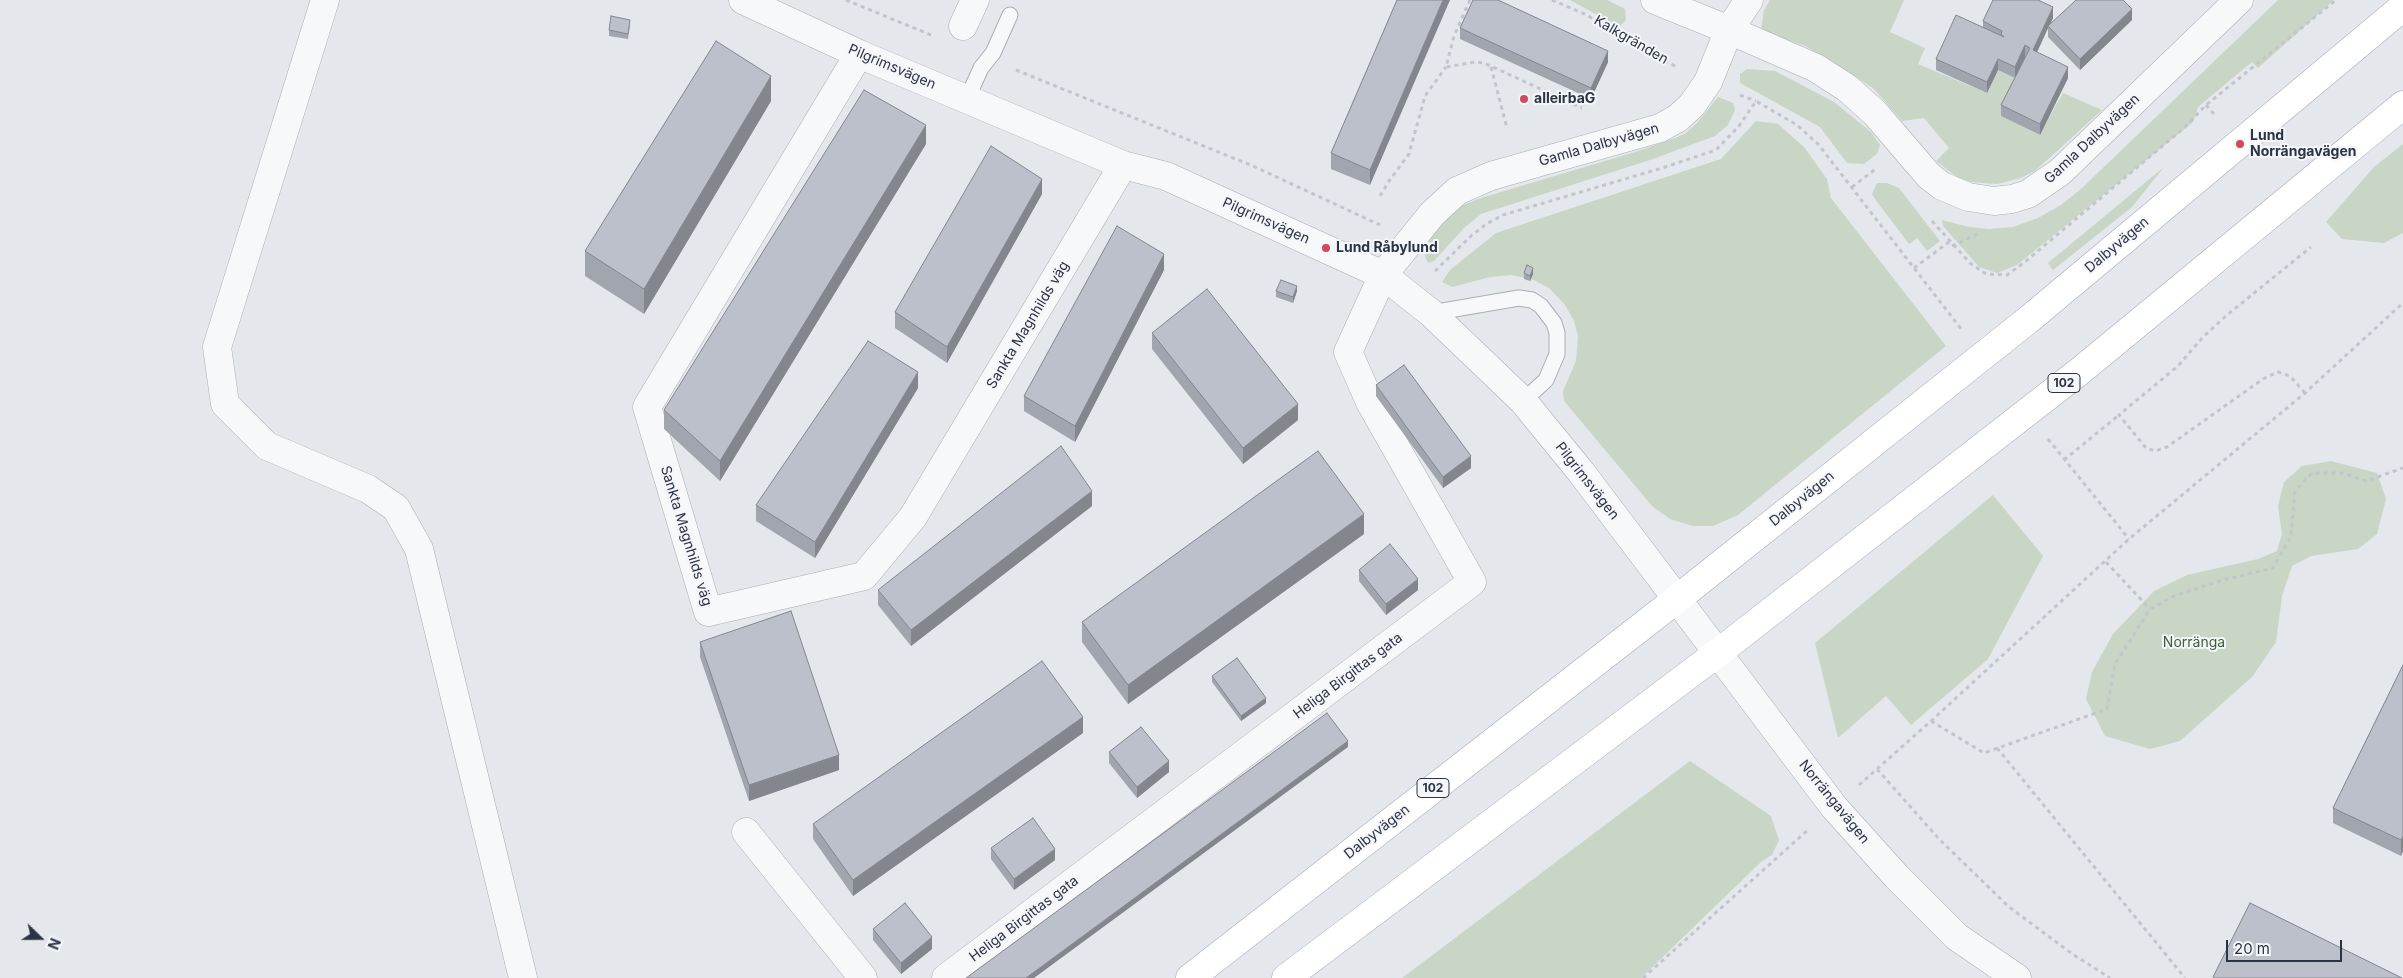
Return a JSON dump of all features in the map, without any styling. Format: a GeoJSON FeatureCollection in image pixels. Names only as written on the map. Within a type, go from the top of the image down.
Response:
{"type":"FeatureCollection","features":[{"type":"Feature","properties":{"kind":"main road","name":"Dalbyvägen"},"geometry":{"type":"LineString","coordinates":[[1190,978],[1678,599],[2028,320],[2403,7]]}},
{"type":"Feature","properties":{"kind":"main road","name":"102"},"geometry":{"type":"LineString","coordinates":[[1286,978],[1719,652],[2080,371],[2403,105]]}},
{"type":"Feature","properties":{"kind":"street"},"geometry":{"type":"LineString","coordinates":[[325,0],[217,347],[225,404],[267,446],[368,489],[396,508],[419,549],[523,978]]}},
{"type":"Feature","properties":{"kind":"street","name":"Pilgrimsvägen"},"geometry":{"type":"LineString","coordinates":[[743,0],[859,54],[1123,164],[1166,176],[1384,275],[1431,313],[1523,401],[1581,472],[1678,599]]}},
{"type":"Feature","properties":{"kind":"street"},"geometry":{"type":"LineString","coordinates":[[963,26],[975,0]]}},
{"type":"Feature","properties":{"kind":"street"},"geometry":{"type":"LineString","coordinates":[[1655,0],[1728,30],[1749,0]]}},
{"type":"Feature","properties":{"kind":"street","name":"Gamla Dalbyvägen"},"geometry":{"type":"LineString","coordinates":[[1384,275],[1410,239],[1432,214],[1457,191],[1491,176],[1660,128],[1678,118],[1692,105],[1708,82],[1728,30],[1816,68],[1840,83],[1875,113],[1929,176],[1954,192],[1968,197],[1994,201],[2012,199],[2028,194],[2060,172],[2239,0]]}},
{"type":"Feature","properties":{"kind":"street","name":"Sankta Magnhilds väg"},"geometry":{"type":"LineString","coordinates":[[859,54],[648,408],[708,612],[864,576],[914,517],[1123,164]]}},
{"type":"Feature","properties":{"kind":"street","name":"Heliga Birgittas gata"},"geometry":{"type":"LineString","coordinates":[[946,978],[1472,582],[1370,402],[1348,352],[1384,275]]}},
{"type":"Feature","properties":{"kind":"street","name":"Norrängavägen"},"geometry":{"type":"LineString","coordinates":[[1678,599],[1834,807],[1929,911],[1958,937],[2017,978]]}},
{"type":"Feature","properties":{"kind":"street"},"geometry":{"type":"LineString","coordinates":[[746,832],[863,978]]}},
{"type":"Feature","properties":{"kind":"lane"},"geometry":{"type":"LineString","coordinates":[[967,99],[981,68],[993,53],[1010,15]]}},
{"type":"Feature","properties":{"kind":"lane"},"geometry":{"type":"LineString","coordinates":[[1431,313],[1519,298],[1532,300],[1541,306],[1554,323],[1557,354],[1546,380],[1523,401]]}},
{"type":"Feature","properties":{"kind":"path"},"geometry":{"type":"LineString","coordinates":[[846,0],[935,36]]}},
{"type":"Feature","properties":{"kind":"path"},"geometry":{"type":"LineString","coordinates":[[1380,196],[1389,180],[1409,154],[1425,96],[1446,67],[1454,36],[1470,0]]}},
{"type":"Feature","properties":{"kind":"path","name":"Kalkgränden"},"geometry":{"type":"LineString","coordinates":[[1552,0],[1587,15],[1632,44],[1708,82]]}},
{"type":"Feature","properties":{"kind":"path"},"geometry":{"type":"LineString","coordinates":[[2214,114],[2206,105],[2336,0]]}},
{"type":"Feature","properties":{"kind":"path"},"geometry":{"type":"LineString","coordinates":[[988,58],[1253,166],[1410,239]]}},
{"type":"Feature","properties":{"kind":"path"},"geometry":{"type":"LineString","coordinates":[[1446,67],[1475,62],[1491,66],[1582,108]]}},
{"type":"Feature","properties":{"kind":"path"},"geometry":{"type":"LineString","coordinates":[[1491,66],[1507,128]]}},
{"type":"Feature","properties":{"kind":"path"},"geometry":{"type":"LineString","coordinates":[[1407,293],[1441,266],[1472,235],[1496,219],[1716,150],[1739,126],[1756,101],[1797,126],[1818,144],[1965,334]]}},
{"type":"Feature","properties":{"kind":"path"},"geometry":{"type":"LineString","coordinates":[[1914,268],[1949,242]]}},
{"type":"Feature","properties":{"kind":"path"},"geometry":{"type":"LineString","coordinates":[[2064,460],[2178,366],[2203,337],[2221,320],[2311,247]]}},
{"type":"Feature","properties":{"kind":"path"},"geometry":{"type":"LineString","coordinates":[[1643,978],[1931,722],[2130,539],[2305,393],[2403,303]]}},
{"type":"Feature","properties":{"kind":"path"},"geometry":{"type":"LineString","coordinates":[[2119,415],[2146,448],[2156,451],[2167,447],[2263,379],[2278,372],[2290,376],[2305,393]]}},
{"type":"Feature","properties":{"kind":"path"},"geometry":{"type":"LineString","coordinates":[[2045,435],[2130,539]]}},
{"type":"Feature","properties":{"kind":"path"},"geometry":{"type":"LineString","coordinates":[[1931,722],[1984,753],[2107,709],[2115,664],[2150,609],[2176,595],[2223,580],[2273,568],[2291,536],[2296,492],[2312,473],[2342,473],[2366,481],[2403,468]]}},
{"type":"Feature","properties":{"kind":"path"},"geometry":{"type":"LineString","coordinates":[[2106,562],[2150,609]]}},
{"type":"Feature","properties":{"kind":"path"},"geometry":{"type":"LineString","coordinates":[[1997,748],[2185,978]]}},
{"type":"Feature","properties":{"kind":"path"},"geometry":{"type":"LineString","coordinates":[[1877,769],[1939,838],[2009,907],[2071,953],[2110,978]]}},
{"type":"Feature","properties":{"kind":"green space"},"geometry":{"type":"Polygon","coordinates":[[[1570,0],[1607,0],[1625,9],[1626,20],[1619,27],[1570,0]]]}},
{"type":"Feature","properties":{"kind":"green space"},"geometry":{"type":"Polygon","coordinates":[[[1770,0],[1904,0],[1890,32],[1925,48],[1918,64],[1987,93],[1998,70],[2015,78],[2002,116],[2039,135],[2063,93],[2102,110],[2035,171],[2021,178],[1997,184],[1970,182],[1957,177],[1936,161],[1949,148],[1924,118],[1902,121],[1874,89],[1847,71],[1805,46],[1761,31],[1764,10],[1770,0]]]}},
{"type":"Feature","properties":{"kind":"green space"},"geometry":{"type":"Polygon","coordinates":[[[2278,0],[2334,0],[2258,68],[2252,62],[2198,107],[2193,122],[2017,265],[1997,273],[1979,267],[1943,226],[1942,220],[1969,227],[1989,229],[2013,227],[2038,218],[2061,205],[2081,189],[2278,0]]]}},
{"type":"Feature","properties":{"kind":"green space"},"geometry":{"type":"Polygon","coordinates":[[[1747,69],[1775,71],[1834,102],[1871,132],[1880,145],[1877,154],[1864,164],[1847,163],[1820,127],[1740,83],[1740,74],[1747,69]]]}},
{"type":"Feature","properties":{"kind":"green space"},"geometry":{"type":"Polygon","coordinates":[[[1718,97],[1733,103],[1735,110],[1728,125],[1715,136],[1653,159],[1481,214],[1464,228],[1434,261],[1428,263],[1425,256],[1426,247],[1433,233],[1458,207],[1481,198],[1635,152],[1675,138],[1686,133],[1696,124],[1718,97]]]}},
{"type":"Feature","properties":{"kind":"green space"},"geometry":{"type":"Polygon","coordinates":[[[1756,121],[1778,124],[1804,147],[1827,179],[1831,198],[1946,346],[1738,515],[1713,526],[1693,526],[1670,519],[1652,506],[1564,401],[1563,391],[1576,361],[1578,336],[1574,321],[1565,305],[1549,288],[1534,280],[1511,275],[1490,277],[1452,287],[1442,282],[1450,270],[1496,233],[1721,159],[1756,121]]]}},
{"type":"Feature","properties":{"kind":"green space"},"geometry":{"type":"Polygon","coordinates":[[[2403,144],[2403,233],[2384,243],[2342,239],[2326,222],[2374,167],[2403,144]]]}},
{"type":"Feature","properties":{"kind":"green space"},"geometry":{"type":"Polygon","coordinates":[[[2164,167],[2132,207],[2053,270],[2048,263],[2164,167]]]}},
{"type":"Feature","properties":{"kind":"green space"},"geometry":{"type":"Polygon","coordinates":[[[1877,183],[1887,183],[1899,188],[1940,241],[1927,251],[1917,238],[1909,244],[1872,194],[1877,183]]]}},
{"type":"Feature","properties":{"kind":"green space","name":"Norränga"},"geometry":{"type":"Polygon","coordinates":[[[2331,461],[2377,473],[2386,499],[2377,534],[2358,549],[2311,556],[2292,566],[2282,596],[2276,642],[2252,677],[2180,741],[2150,749],[2105,736],[2086,699],[2092,672],[2113,634],[2154,591],[2187,575],[2258,559],[2277,551],[2282,534],[2278,506],[2284,482],[2302,466],[2331,461]]]}},
{"type":"Feature","properties":{"kind":"green space"},"geometry":{"type":"Polygon","coordinates":[[[1993,495],[2043,556],[1988,659],[1911,725],[1886,696],[1838,738],[1815,643],[1993,495]]]}},
{"type":"Feature","properties":{"kind":"green space"},"geometry":{"type":"Polygon","coordinates":[[[1690,761],[1771,816],[1779,840],[1772,855],[1761,862],[1641,978],[1402,978],[1690,761]]]}},
{"type":"Feature","properties":{"kind":"building"},"geometry":{"type":"Polygon","coordinates":[[[1397,0],[1443,0],[1370,170],[1331,153],[1397,0]]]}},
{"type":"Feature","properties":{"kind":"building"},"geometry":{"type":"Polygon","coordinates":[[[1473,0],[1498,0],[1608,51],[1591,88],[1460,28],[1473,0]]]}},
{"type":"Feature","properties":{"kind":"building"},"geometry":{"type":"Polygon","coordinates":[[[1993,0],[2038,0],[2053,7],[2033,50],[2068,67],[2040,124],[2001,105],[2030,48],[2025,45],[2015,67],[1998,59],[1987,82],[1936,59],[1956,15],[2004,37],[2001,34],[2002,31],[1983,21],[1993,0]]]}},
{"type":"Feature","properties":{"kind":"building"},"geometry":{"type":"Polygon","coordinates":[[[2076,0],[2123,0],[2132,9],[2080,59],[2048,26],[2076,0]]]}},
{"type":"Feature","properties":{"kind":"building"},"geometry":{"type":"Polygon","coordinates":[[[611,16],[630,20],[628,34],[609,30],[611,16]]]}},
{"type":"Feature","properties":{"kind":"building"},"geometry":{"type":"Polygon","coordinates":[[[716,41],[771,76],[644,289],[585,251],[716,41]]]}},
{"type":"Feature","properties":{"kind":"building"},"geometry":{"type":"Polygon","coordinates":[[[864,90],[926,125],[720,461],[664,410],[864,90]]]}},
{"type":"Feature","properties":{"kind":"building"},"geometry":{"type":"Polygon","coordinates":[[[991,146],[1042,179],[947,347],[895,312],[991,146]]]}},
{"type":"Feature","properties":{"kind":"building"},"geometry":{"type":"Polygon","coordinates":[[[1117,226],[1164,254],[1075,426],[1024,396],[1117,226]]]}},
{"type":"Feature","properties":{"kind":"building"},"geometry":{"type":"Polygon","coordinates":[[[1527,265],[1533,268],[1530,276],[1524,273],[1527,265]]]}},
{"type":"Feature","properties":{"kind":"building"},"geometry":{"type":"Polygon","coordinates":[[[1281,280],[1297,286],[1293,297],[1276,291],[1281,280]]]}},
{"type":"Feature","properties":{"kind":"building"},"geometry":{"type":"Polygon","coordinates":[[[1207,289],[1298,404],[1243,448],[1152,333],[1207,289]]]}},
{"type":"Feature","properties":{"kind":"building"},"geometry":{"type":"Polygon","coordinates":[[[868,341],[918,372],[815,542],[756,505],[868,341]]]}},
{"type":"Feature","properties":{"kind":"building"},"geometry":{"type":"Polygon","coordinates":[[[1404,365],[1471,456],[1443,477],[1376,385],[1404,365]]]}},
{"type":"Feature","properties":{"kind":"building"},"geometry":{"type":"Polygon","coordinates":[[[1061,446],[1092,491],[911,630],[878,590],[1061,446]]]}},
{"type":"Feature","properties":{"kind":"building"},"geometry":{"type":"Polygon","coordinates":[[[1318,451],[1364,514],[1128,685],[1082,622],[1318,451]]]}},
{"type":"Feature","properties":{"kind":"building"},"geometry":{"type":"Polygon","coordinates":[[[1390,544],[1418,579],[1386,604],[1359,570],[1390,544]]]}},
{"type":"Feature","properties":{"kind":"building"},"geometry":{"type":"Polygon","coordinates":[[[791,611],[839,755],[749,785],[700,642],[791,611]]]}},
{"type":"Feature","properties":{"kind":"building"},"geometry":{"type":"Polygon","coordinates":[[[1237,658],[1266,698],[1241,716],[1212,676],[1237,658]]]}},
{"type":"Feature","properties":{"kind":"building"},"geometry":{"type":"Polygon","coordinates":[[[1042,661],[1083,717],[853,880],[813,824],[1042,661]]]}},
{"type":"Feature","properties":{"kind":"building"},"geometry":{"type":"Polygon","coordinates":[[[2403,665],[2403,836],[2401,840],[2333,808],[2403,665]]]}},
{"type":"Feature","properties":{"kind":"building"},"geometry":{"type":"Polygon","coordinates":[[[1327,713],[1348,741],[1026,978],[966,978],[1327,713]]]}},
{"type":"Feature","properties":{"kind":"building"},"geometry":{"type":"Polygon","coordinates":[[[1141,727],[1169,761],[1137,787],[1109,752],[1141,727]]]}},
{"type":"Feature","properties":{"kind":"building"},"geometry":{"type":"Polygon","coordinates":[[[1033,818],[1055,849],[1014,879],[991,848],[1033,818]]]}},
{"type":"Feature","properties":{"kind":"building"},"geometry":{"type":"Polygon","coordinates":[[[905,903],[932,937],[901,963],[873,929],[905,903]]]}},
{"type":"Feature","properties":{"kind":"building"},"geometry":{"type":"Polygon","coordinates":[[[2250,903],[2402,978],[2215,978],[2213,977],[2250,903]]]}},
{"type":"Feature","properties":{"kind":"place","name":"alleirbaG"},"geometry":{"type":"Point","coordinates":[1524,99]}},
{"type":"Feature","properties":{"kind":"place","name":"Lund Norrängavägen"},"geometry":{"type":"Point","coordinates":[2240,144]}},
{"type":"Feature","properties":{"kind":"place","name":"Lund Råbylund"},"geometry":{"type":"Point","coordinates":[1326,248]}}]}
